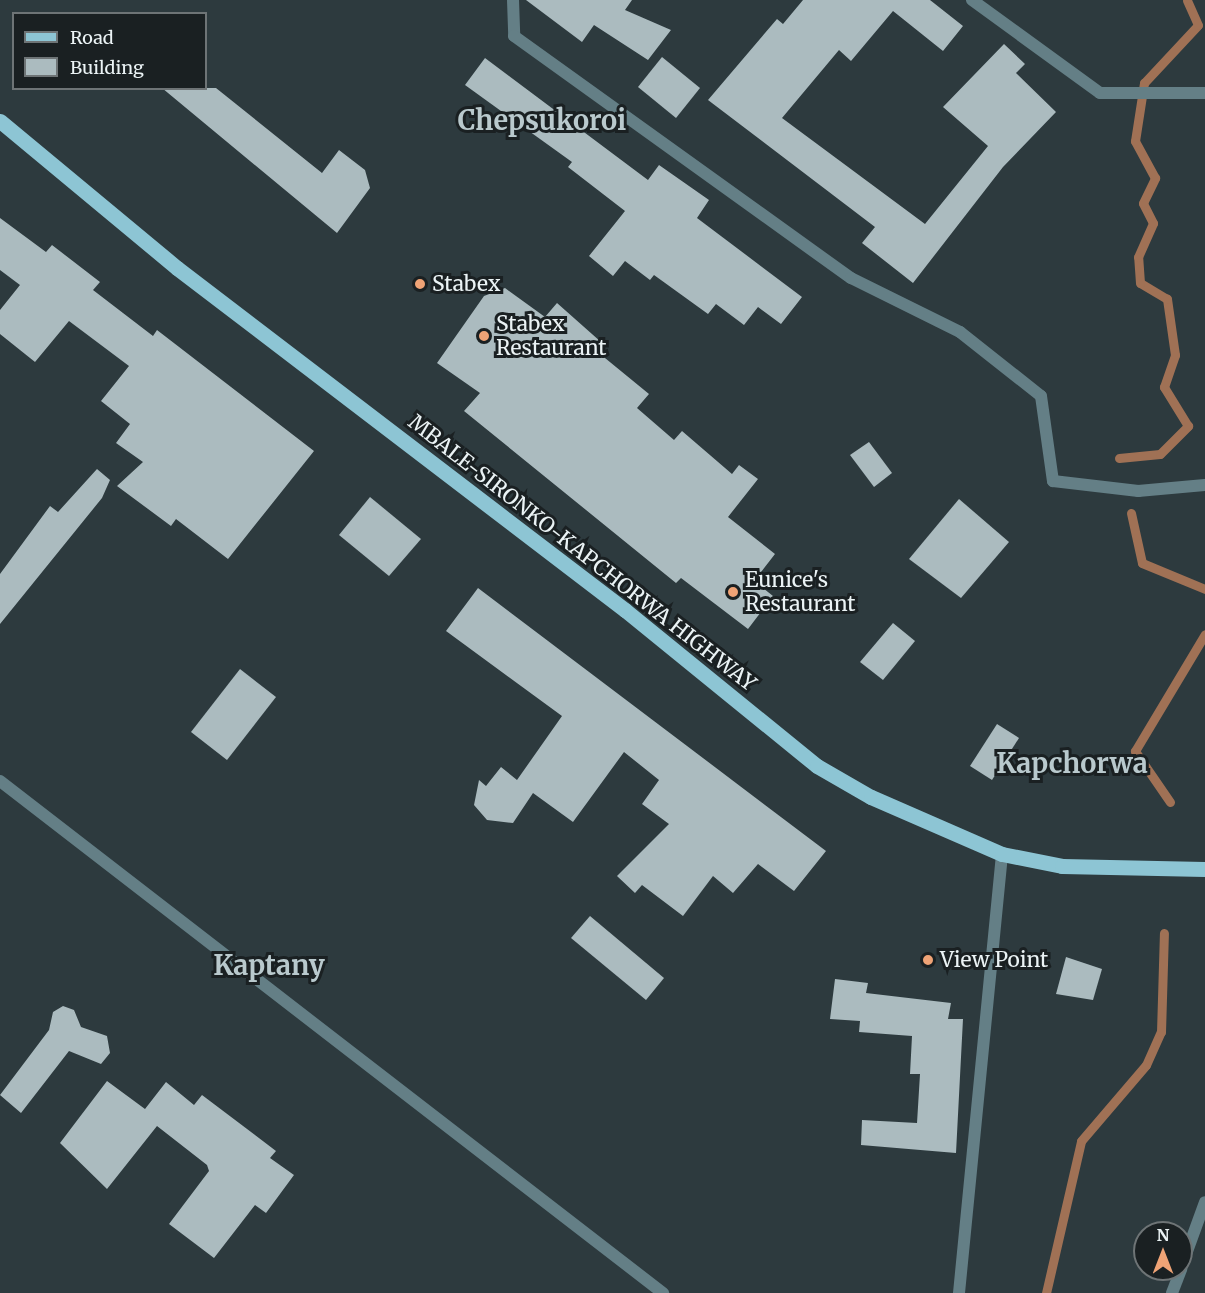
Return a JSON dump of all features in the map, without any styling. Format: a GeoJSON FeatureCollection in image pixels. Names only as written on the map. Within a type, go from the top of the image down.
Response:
{"type":"FeatureCollection","features":[{"type":"Feature","properties":{"kind":"main road","name":"MBALE-SIRONKO-KAPCHORWA HIGHWAY"},"geometry":{"type":"LineString","coordinates":[[0,121],[185,274],[625,610],[817,766],[871,797],[1002,854],[1062,866],[1205,869]]}},
{"type":"Feature","properties":{"kind":"street"},"geometry":{"type":"LineString","coordinates":[[513,0],[514,36],[851,278],[960,332],[1041,396],[1053,481],[1138,491],[1205,485]]}},
{"type":"Feature","properties":{"kind":"street"},"geometry":{"type":"LineString","coordinates":[[972,0],[1084,86],[1118,96],[1205,93]]}},
{"type":"Feature","properties":{"kind":"street"},"geometry":{"type":"LineString","coordinates":[[0,781],[663,1293]]}},
{"type":"Feature","properties":{"kind":"street"},"geometry":{"type":"LineString","coordinates":[[958,1293],[1002,854]]}},
{"type":"Feature","properties":{"kind":"street"},"geometry":{"type":"LineString","coordinates":[[1193,1235],[1205,1202]]}},
{"type":"Feature","properties":{"kind":"building"},"geometry":{"type":"Polygon","coordinates":[[[526,0],[632,0],[625,10],[671,30],[648,60],[594,25],[582,42],[526,0]]]}},
{"type":"Feature","properties":{"kind":"building"},"geometry":{"type":"Polygon","coordinates":[[[803,0],[930,0],[963,26],[943,51],[893,11],[851,61],[839,50],[782,118],[925,224],[988,146],[943,107],[1004,44],[1025,64],[1016,73],[1056,112],[1003,167],[913,283],[862,243],[875,227],[708,100],[777,19],[783,24],[803,0]]]}},
{"type":"Feature","properties":{"kind":"building"},"geometry":{"type":"Polygon","coordinates":[[[662,57],[700,88],[676,118],[638,87],[662,57]]]}},
{"type":"Feature","properties":{"kind":"building"},"geometry":{"type":"Polygon","coordinates":[[[485,58],[648,180],[659,165],[709,200],[697,218],[802,297],[781,324],[758,307],[744,325],[716,304],[708,314],[654,275],[650,280],[625,261],[613,276],[589,256],[625,211],[568,167],[572,162],[465,85],[485,58]]]}},
{"type":"Feature","properties":{"kind":"building"},"geometry":{"type":"Polygon","coordinates":[[[216,88],[322,173],[339,150],[365,170],[370,188],[337,233],[164,90],[216,88]]]}},
{"type":"Feature","properties":{"kind":"building"},"geometry":{"type":"Polygon","coordinates":[[[0,218],[46,252],[52,245],[100,282],[93,290],[153,336],[157,330],[314,451],[228,559],[176,519],[171,526],[117,486],[143,462],[116,443],[130,424],[101,401],[129,366],[69,321],[35,362],[0,334],[0,310],[20,285],[0,270],[0,218]]]}},
{"type":"Feature","properties":{"kind":"building"},"geometry":{"type":"Polygon","coordinates":[[[505,288],[545,317],[557,303],[601,342],[594,349],[649,394],[637,408],[674,440],[682,431],[732,474],[739,465],[758,479],[728,517],[775,554],[754,581],[773,596],[748,629],[681,578],[676,583],[464,411],[480,393],[437,363],[484,296],[505,288]]]}},
{"type":"Feature","properties":{"kind":"building"},"geometry":{"type":"Polygon","coordinates":[[[869,442],[892,473],[874,487],[850,455],[869,442]]]}},
{"type":"Feature","properties":{"kind":"building"},"geometry":{"type":"Polygon","coordinates":[[[97,469],[110,480],[102,498],[0,624],[0,574],[50,506],[58,512],[97,469]]]}},
{"type":"Feature","properties":{"kind":"building"},"geometry":{"type":"Polygon","coordinates":[[[370,497],[421,539],[389,576],[339,535],[370,497]]]}},
{"type":"Feature","properties":{"kind":"building"},"geometry":{"type":"Polygon","coordinates":[[[959,499],[1009,542],[961,598],[909,559],[959,499]]]}},
{"type":"Feature","properties":{"kind":"building"},"geometry":{"type":"Polygon","coordinates":[[[478,588],[826,851],[794,891],[758,864],[733,893],[713,876],[683,916],[642,885],[635,893],[617,876],[669,824],[642,804],[659,780],[624,752],[573,822],[533,793],[513,823],[487,820],[474,805],[479,780],[486,786],[501,767],[517,780],[562,716],[446,631],[478,588]]]}},
{"type":"Feature","properties":{"kind":"building"},"geometry":{"type":"Polygon","coordinates":[[[893,623],[915,641],[883,680],[860,662],[893,623]]]}},
{"type":"Feature","properties":{"kind":"building"},"geometry":{"type":"Polygon","coordinates":[[[240,669],[276,697],[227,760],[191,732],[240,669]]]}},
{"type":"Feature","properties":{"kind":"building"},"geometry":{"type":"Polygon","coordinates":[[[997,724],[1019,738],[992,780],[970,766],[997,724]]]}},
{"type":"Feature","properties":{"kind":"building"},"geometry":{"type":"Polygon","coordinates":[[[590,916],[664,978],[646,1000],[571,938],[590,916]]]}},
{"type":"Feature","properties":{"kind":"building"},"geometry":{"type":"Polygon","coordinates":[[[1066,957],[1102,969],[1093,1000],[1056,994],[1066,957]]]}},
{"type":"Feature","properties":{"kind":"building"},"geometry":{"type":"Polygon","coordinates":[[[835,979],[868,983],[866,993],[951,1003],[948,1019],[963,1019],[956,1153],[861,1145],[862,1120],[917,1123],[920,1074],[910,1074],[912,1036],[859,1032],[860,1021],[830,1019],[835,979]]]}},
{"type":"Feature","properties":{"kind":"building"},"geometry":{"type":"Polygon","coordinates":[[[63,1006],[74,1010],[81,1027],[107,1036],[110,1053],[101,1064],[69,1051],[21,1113],[0,1095],[49,1030],[53,1012],[63,1006]]]}},
{"type":"Feature","properties":{"kind":"building"},"geometry":{"type":"Polygon","coordinates":[[[107,1081],[145,1109],[166,1082],[194,1105],[202,1095],[276,1151],[270,1158],[294,1175],[266,1213],[255,1205],[214,1258],[169,1224],[209,1171],[207,1165],[157,1126],[107,1189],[60,1143],[107,1081]]]}},
{"type":"Feature","properties":{"kind":"waterway"},"geometry":{"type":"LineString","coordinates":[[1119,458],[1160,454],[1188,426],[1164,387],[1175,355],[1167,299],[1140,283],[1138,257],[1153,223],[1143,203],[1155,178],[1135,141],[1144,83],[1198,25],[1187,0]]}},
{"type":"Feature","properties":{"kind":"waterway"},"geometry":{"type":"LineString","coordinates":[[1131,513],[1142,563],[1205,589]]}},
{"type":"Feature","properties":{"kind":"waterway"},"geometry":{"type":"LineString","coordinates":[[1170,802],[1135,751],[1205,634]]}},
{"type":"Feature","properties":{"kind":"waterway"},"geometry":{"type":"LineString","coordinates":[[1046,1293],[1081,1141],[1146,1065],[1161,1032],[1164,933]]}},
{"type":"Feature","properties":{"kind":"place","name":"Stabex"},"geometry":{"type":"Point","coordinates":[420,284]}},
{"type":"Feature","properties":{"kind":"place","name":"Stabex Restaurant"},"geometry":{"type":"Point","coordinates":[484,336]}},
{"type":"Feature","properties":{"kind":"place","name":"Eunice's Restaurant"},"geometry":{"type":"Point","coordinates":[733,592]}},
{"type":"Feature","properties":{"kind":"place","name":"View Point"},"geometry":{"type":"Point","coordinates":[928,960]}},
{"type":"Feature","properties":{"kind":"district","name":"Chepsukoroi"},"geometry":{"type":"Point","coordinates":[542,121]}},
{"type":"Feature","properties":{"kind":"district","name":"Kapchorwa"},"geometry":{"type":"Point","coordinates":[1072,764]}},
{"type":"Feature","properties":{"kind":"district","name":"Kaptany"},"geometry":{"type":"Point","coordinates":[269,966]}}]}
